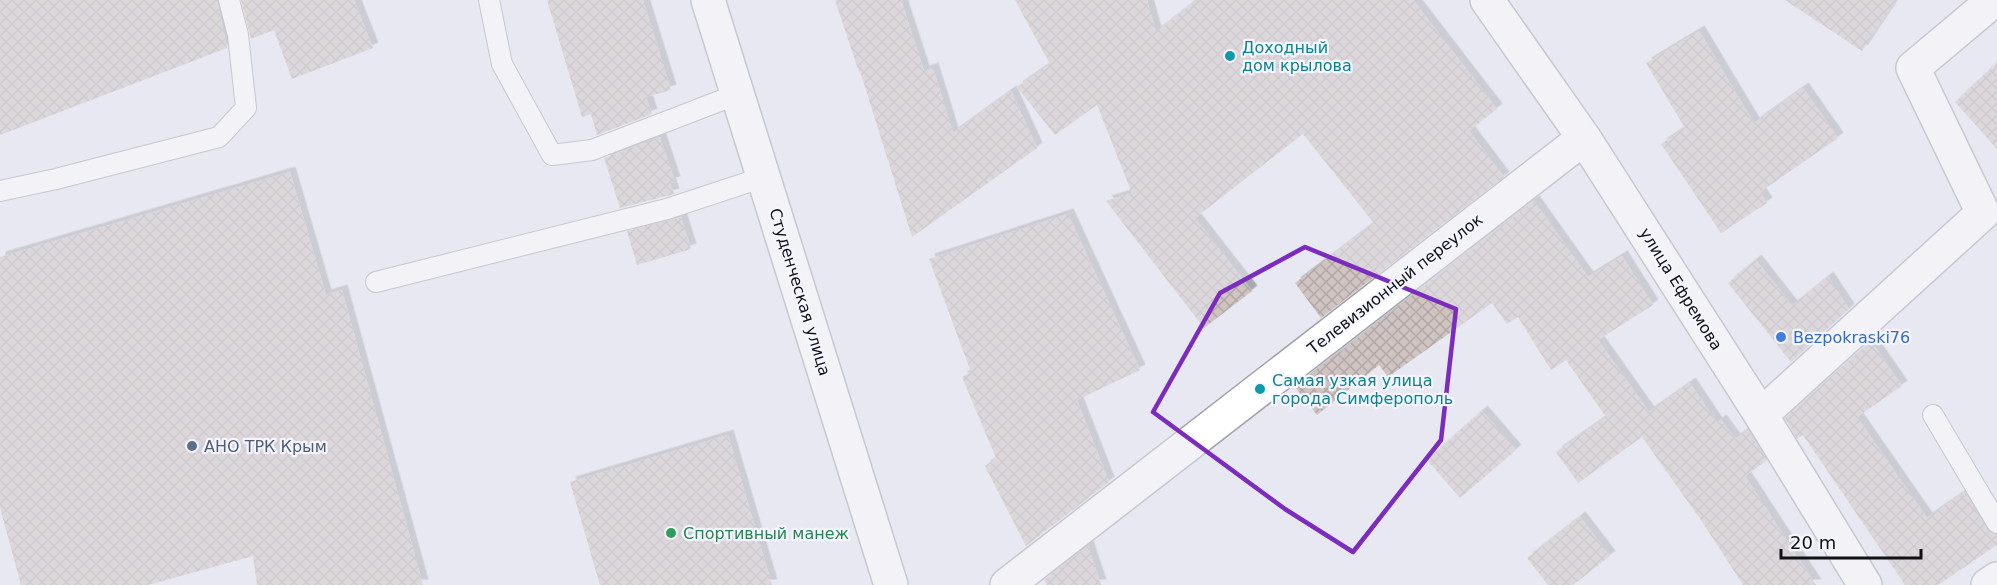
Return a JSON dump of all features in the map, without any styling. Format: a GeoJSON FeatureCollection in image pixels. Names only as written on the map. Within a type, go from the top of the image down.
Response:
{"type":"FeatureCollection","features":[{"type":"Feature","properties":{"kind":"street","name":"Студенческая улица"},"geometry":{"type":"LineString","coordinates":[[708,0],[891,585]]}},
{"type":"Feature","properties":{"kind":"street","name":"улица Ефремова"},"geometry":{"type":"LineString","coordinates":[[1487,0],[1584,138],[1761,415],[1865,585]]}},
{"type":"Feature","properties":{"kind":"street"},"geometry":{"type":"LineString","coordinates":[[1761,415],[1983,213],[1913,68],[1994,0]]}},
{"type":"Feature","properties":{"kind":"street","name":"Телевизионный переулок"},"geometry":{"type":"LineString","coordinates":[[1007,585],[1584,138]]}},
{"type":"Feature","properties":{"kind":"street"},"geometry":{"type":"LineString","coordinates":[[1988,585],[1997,579]]}},
{"type":"Feature","properties":{"kind":"lane"},"geometry":{"type":"LineString","coordinates":[[0,191],[219,137],[246,108],[238,35],[229,0]]}},
{"type":"Feature","properties":{"kind":"lane"},"geometry":{"type":"LineString","coordinates":[[489,0],[502,64],[552,155],[592,150],[738,94]]}},
{"type":"Feature","properties":{"kind":"lane"},"geometry":{"type":"LineString","coordinates":[[376,282],[667,209],[764,177]]}},
{"type":"Feature","properties":{"kind":"lane"},"geometry":{"type":"LineString","coordinates":[[1933,415],[1997,524]]}},
{"type":"Feature","properties":{"kind":"highlighted area"},"geometry":{"type":"Polygon","coordinates":[[[1305,247],[1456,309],[1441,440],[1353,552],[1285,509],[1153,412],[1220,293],[1305,247]]]}},
{"type":"Feature","properties":{"kind":"building"},"geometry":{"type":"Polygon","coordinates":[[[0,0],[217,0],[227,48],[0,135],[0,0]]]}},
{"type":"Feature","properties":{"kind":"building"},"geometry":{"type":"Polygon","coordinates":[[[241,0],[354,0],[373,48],[292,79],[274,30],[251,39],[241,0]]]}},
{"type":"Feature","properties":{"kind":"building"},"geometry":{"type":"Polygon","coordinates":[[[547,0],[643,0],[671,90],[646,97],[652,114],[597,135],[591,114],[582,117],[547,0]]]}},
{"type":"Feature","properties":{"kind":"building"},"geometry":{"type":"Polygon","coordinates":[[[835,0],[901,0],[924,71],[933,68],[953,133],[1011,91],[1037,148],[912,237],[860,71],[835,0]]]}},
{"type":"Feature","properties":{"kind":"building"},"geometry":{"type":"Polygon","coordinates":[[[1015,0],[1147,0],[1156,32],[1197,0],[1413,0],[1497,109],[1469,131],[1504,177],[1321,318],[1295,283],[1374,223],[1303,134],[1195,218],[1252,291],[1204,328],[1106,201],[1132,193],[1097,105],[1055,135],[1017,87],[1050,64],[1015,0]]]}},
{"type":"Feature","properties":{"kind":"building"},"geometry":{"type":"Polygon","coordinates":[[[1785,0],[1896,0],[1862,51],[1785,0]]]}},
{"type":"Feature","properties":{"kind":"building"},"geometry":{"type":"Polygon","coordinates":[[[1699,31],[1754,123],[1803,88],[1838,138],[1760,192],[1767,203],[1721,233],[1661,144],[1685,128],[1646,63],[1699,31]]]}},
{"type":"Feature","properties":{"kind":"building"},"geometry":{"type":"Polygon","coordinates":[[[1997,63],[1997,149],[1955,102],[1997,63]]]}},
{"type":"Feature","properties":{"kind":"building"},"geometry":{"type":"Polygon","coordinates":[[[660,137],[675,182],[670,183],[674,194],[620,208],[604,158],[660,137]]]}},
{"type":"Feature","properties":{"kind":"building","name":"АНО ТРК Крым"},"geometry":{"type":"Polygon","coordinates":[[[290,172],[326,295],[342,290],[423,585],[257,585],[253,556],[148,585],[21,585],[0,508],[0,257],[290,172]]]}},
{"type":"Feature","properties":{"kind":"building"},"geometry":{"type":"Polygon","coordinates":[[[1534,201],[1588,277],[1622,256],[1653,305],[1598,340],[1649,412],[1690,383],[1717,423],[1721,420],[1735,439],[1748,430],[1767,460],[1745,476],[1816,585],[1743,585],[1703,523],[1642,437],[1578,483],[1556,452],[1606,417],[1566,360],[1551,370],[1518,317],[1507,324],[1492,303],[1388,377],[1379,365],[1317,415],[1295,387],[1534,201]]]}},
{"type":"Feature","properties":{"kind":"building"},"geometry":{"type":"Polygon","coordinates":[[[1068,214],[1140,370],[1077,400],[1109,482],[1026,546],[985,466],[996,458],[962,377],[971,372],[929,259],[1068,214]]]}},
{"type":"Feature","properties":{"kind":"building"},"geometry":{"type":"Polygon","coordinates":[[[681,217],[691,249],[637,265],[627,231],[681,217]]]}},
{"type":"Feature","properties":{"kind":"building"},"geometry":{"type":"Polygon","coordinates":[[[1756,260],[1792,306],[1828,277],[1849,309],[1791,362],[1728,283],[1756,260]]]}},
{"type":"Feature","properties":{"kind":"building"},"geometry":{"type":"Polygon","coordinates":[[[1871,341],[1902,386],[1857,417],[1927,518],[1965,492],[1987,529],[1997,535],[1997,545],[1938,585],[1905,585],[1803,435],[1797,439],[1785,418],[1871,341]]]}},
{"type":"Feature","properties":{"kind":"building"},"geometry":{"type":"Polygon","coordinates":[[[1482,411],[1516,450],[1460,498],[1427,460],[1482,411]]]}},
{"type":"Feature","properties":{"kind":"building","name":"Спортивный манеж"},"geometry":{"type":"Polygon","coordinates":[[[728,435],[772,585],[600,585],[570,482],[728,435]]]}},
{"type":"Feature","properties":{"kind":"building"},"geometry":{"type":"Polygon","coordinates":[[[1580,517],[1610,556],[1573,585],[1548,585],[1527,558],[1580,517]]]}},
{"type":"Feature","properties":{"kind":"building"},"geometry":{"type":"Polygon","coordinates":[[[1088,546],[1101,585],[1047,585],[1044,580],[1088,546]]]}},
{"type":"Feature","properties":{"kind":"place","name":"Доходный дом крылова"},"geometry":{"type":"Point","coordinates":[1230,56]}},
{"type":"Feature","properties":{"kind":"place","name":"Bezpokraski76"},"geometry":{"type":"Point","coordinates":[1781,337]}},
{"type":"Feature","properties":{"kind":"place","name":"Самая узкая улица города Симферополь"},"geometry":{"type":"Point","coordinates":[1260,389]}},
{"type":"Feature","properties":{"kind":"place","name":"АНО ТРК Крым"},"geometry":{"type":"Point","coordinates":[192,446]}},
{"type":"Feature","properties":{"kind":"place","name":"Спортивный манеж"},"geometry":{"type":"Point","coordinates":[671,533]}}]}
